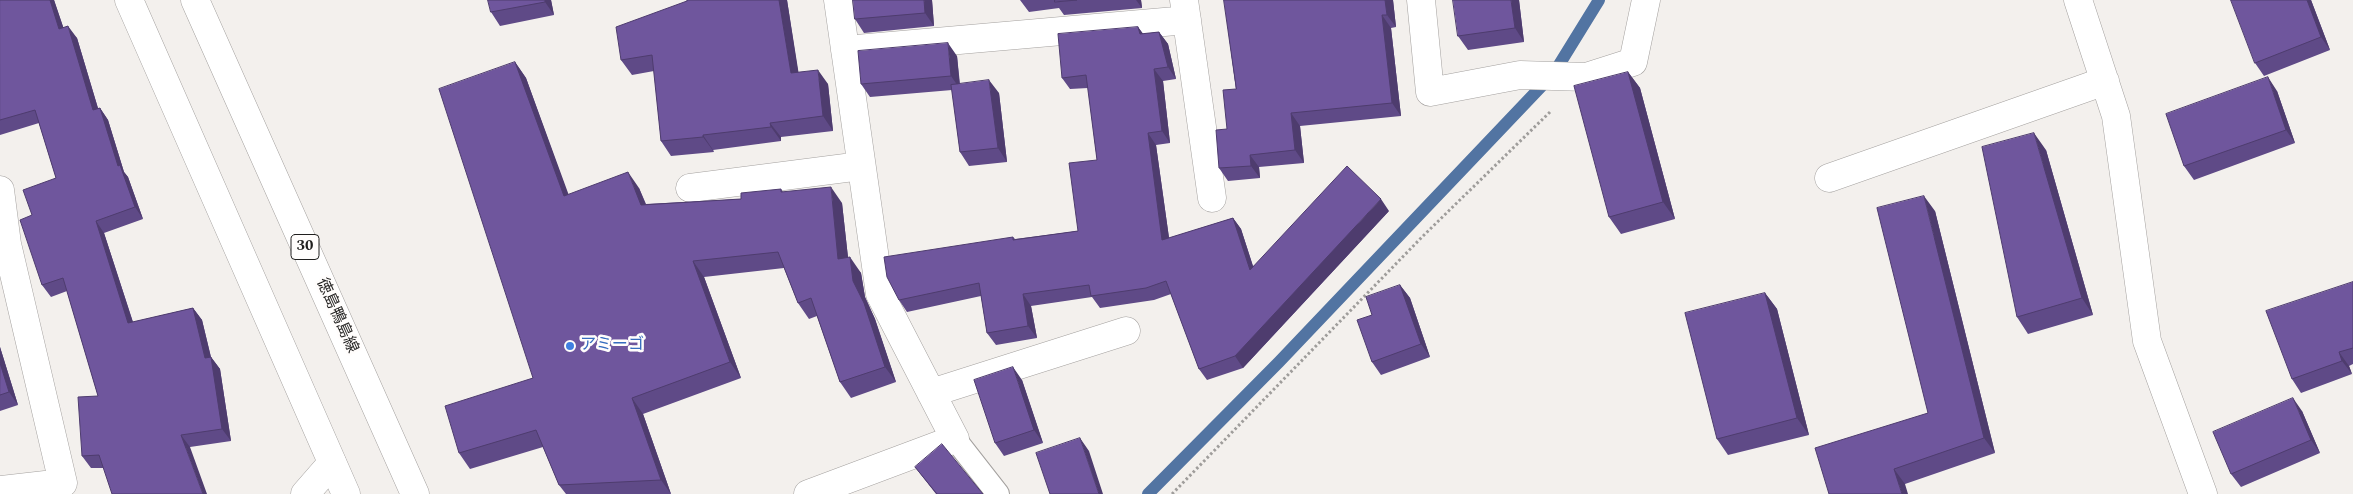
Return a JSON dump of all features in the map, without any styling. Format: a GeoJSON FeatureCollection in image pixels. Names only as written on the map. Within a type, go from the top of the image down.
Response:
{"type":"FeatureCollection","features":[{"type":"Feature","properties":{"kind":"street"},"geometry":{"type":"LineString","coordinates":[[129,0],[255,282],[346,494]]}},
{"type":"Feature","properties":{"kind":"street","name":"徳島鴨島線"},"geometry":{"type":"LineString","coordinates":[[195,0],[415,494]]}},
{"type":"Feature","properties":{"kind":"street"},"geometry":{"type":"LineString","coordinates":[[808,494],[955,438],[880,294],[838,0]]}},
{"type":"Feature","properties":{"kind":"street"},"geometry":{"type":"LineString","coordinates":[[1420,0],[1430,92],[1520,74],[1586,77],[1633,62],[1646,0]]}},
{"type":"Feature","properties":{"kind":"street"},"geometry":{"type":"LineString","coordinates":[[2078,0],[2116,116],[2148,341],[2203,494]]}},
{"type":"Feature","properties":{"kind":"street"},"geometry":{"type":"LineString","coordinates":[[844,50],[1185,10],[1212,198]]}},
{"type":"Feature","properties":{"kind":"street"},"geometry":{"type":"LineString","coordinates":[[1829,178],[2105,82]]}},
{"type":"Feature","properties":{"kind":"street"},"geometry":{"type":"LineString","coordinates":[[690,188],[861,166]]}},
{"type":"Feature","properties":{"kind":"street"},"geometry":{"type":"LineString","coordinates":[[0,190],[4,245],[64,489],[0,490]]}},
{"type":"Feature","properties":{"kind":"street"},"geometry":{"type":"LineString","coordinates":[[931,393],[1126,331]]}},
{"type":"Feature","properties":{"kind":"street"},"geometry":{"type":"LineString","coordinates":[[305,494],[332,463]]}},
{"type":"Feature","properties":{"kind":"lane"},"geometry":{"type":"LineString","coordinates":[[955,438],[998,494]]}},
{"type":"Feature","properties":{"kind":"path"},"geometry":{"type":"LineString","coordinates":[[1172,494],[1423,236],[1586,77]]}},
{"type":"Feature","properties":{"kind":"building"},"geometry":{"type":"Polygon","coordinates":[[[0,0],[50,0],[59,29],[68,26],[93,110],[100,108],[118,166],[120,165],[135,207],[96,221],[128,323],[193,308],[205,358],[211,357],[222,429],[181,435],[203,494],[112,494],[99,455],[82,456],[78,397],[98,396],[63,278],[42,285],[20,220],[32,215],[23,190],[56,178],[35,110],[0,120],[0,0]]]}},
{"type":"Feature","properties":{"kind":"building"},"geometry":{"type":"Polygon","coordinates":[[[488,0],[545,0],[545,2],[491,12],[488,0]]]}},
{"type":"Feature","properties":{"kind":"building"},"geometry":{"type":"Polygon","coordinates":[[[687,0],[779,0],[791,73],[818,70],[823,116],[770,123],[771,127],[661,141],[652,55],[621,60],[616,27],[687,0]]]}},
{"type":"Feature","properties":{"kind":"building"},"geometry":{"type":"Polygon","coordinates":[[[853,0],[924,0],[925,13],[855,19],[853,0]]]}},
{"type":"Feature","properties":{"kind":"building"},"geometry":{"type":"Polygon","coordinates":[[[1055,0],[1077,0],[1055,2],[1055,0]]]}},
{"type":"Feature","properties":{"kind":"building"},"geometry":{"type":"Polygon","coordinates":[[[1224,0],[1385,0],[1387,15],[1382,15],[1392,103],[1291,113],[1295,150],[1250,155],[1251,166],[1219,168],[1216,130],[1227,129],[1223,90],[1236,89],[1224,0]]]}},
{"type":"Feature","properties":{"kind":"building"},"geometry":{"type":"Polygon","coordinates":[[[1453,0],[1511,0],[1515,28],[1458,36],[1453,0]]]}},
{"type":"Feature","properties":{"kind":"building"},"geometry":{"type":"Polygon","coordinates":[[[2231,0],[2307,0],[2321,37],[2255,63],[2231,0]]]}},
{"type":"Feature","properties":{"kind":"building"},"geometry":{"type":"Polygon","coordinates":[[[1138,27],[1140,34],[1159,32],[1168,67],[1154,69],[1162,131],[1148,133],[1162,240],[1233,218],[1250,270],[1347,166],[1381,199],[1235,356],[1199,369],[1166,281],[1146,288],[1091,296],[1089,285],[1023,294],[1028,326],[987,333],[979,283],[899,300],[887,277],[884,257],[1013,237],[1013,240],[1078,231],[1069,163],[1097,160],[1086,75],[1062,78],[1058,34],[1138,27]]]}},
{"type":"Feature","properties":{"kind":"building"},"geometry":{"type":"Polygon","coordinates":[[[948,43],[951,76],[861,84],[858,51],[948,43]]]}},
{"type":"Feature","properties":{"kind":"building"},"geometry":{"type":"Polygon","coordinates":[[[515,62],[564,196],[628,172],[641,205],[741,199],[741,193],[781,189],[781,192],[831,187],[838,259],[850,257],[853,281],[864,303],[885,367],[840,382],[811,298],[798,303],[778,252],[693,261],[730,362],[632,398],[661,480],[559,485],[536,430],[459,453],[445,406],[533,378],[439,89],[515,62]]]}},
{"type":"Feature","properties":{"kind":"building"},"geometry":{"type":"Polygon","coordinates":[[[1628,72],[1663,202],[1609,217],[1574,86],[1628,72]]]}},
{"type":"Feature","properties":{"kind":"building"},"geometry":{"type":"Polygon","coordinates":[[[2268,77],[2286,130],[2184,166],[2166,114],[2268,77]]]}},
{"type":"Feature","properties":{"kind":"building"},"geometry":{"type":"Polygon","coordinates":[[[989,80],[998,148],[960,152],[951,85],[989,80]]]}},
{"type":"Feature","properties":{"kind":"building"},"geometry":{"type":"Polygon","coordinates":[[[2034,133],[2082,298],[2017,317],[1982,147],[2034,133]]]}},
{"type":"Feature","properties":{"kind":"building"},"geometry":{"type":"Polygon","coordinates":[[[1924,196],[1984,438],[1894,469],[1902,494],[1829,494],[1815,448],[1928,413],[1877,208],[1924,196]]]}},
{"type":"Feature","properties":{"kind":"building"},"geometry":{"type":"Polygon","coordinates":[[[2353,282],[2353,348],[2339,352],[2342,361],[2292,379],[2266,311],[2353,282]]]}},
{"type":"Feature","properties":{"kind":"building"},"geometry":{"type":"Polygon","coordinates":[[[1400,285],[1421,344],[1372,362],[1357,320],[1372,315],[1366,297],[1400,285]]]}},
{"type":"Feature","properties":{"kind":"building"},"geometry":{"type":"Polygon","coordinates":[[[1765,293],[1797,418],[1717,439],[1685,313],[1765,293]]]}},
{"type":"Feature","properties":{"kind":"building"},"geometry":{"type":"Polygon","coordinates":[[[0,363],[9,392],[0,395],[0,363]]]}},
{"type":"Feature","properties":{"kind":"building"},"geometry":{"type":"Polygon","coordinates":[[[1013,367],[1034,430],[995,443],[974,380],[1013,367]]]}},
{"type":"Feature","properties":{"kind":"building"},"geometry":{"type":"Polygon","coordinates":[[[2293,398],[2311,440],[2231,474],[2213,432],[2293,398]]]}},
{"type":"Feature","properties":{"kind":"building"},"geometry":{"type":"Polygon","coordinates":[[[1080,438],[1099,494],[1050,494],[1036,453],[1080,438]]]}},
{"type":"Feature","properties":{"kind":"building"},"geometry":{"type":"Polygon","coordinates":[[[942,444],[983,494],[937,494],[915,467],[942,444]]]}},
{"type":"Feature","properties":{"kind":"waterway"},"geometry":{"type":"LineString","coordinates":[[1148,494],[1279,362],[1554,73],[1599,0]]}},
{"type":"Feature","properties":{"kind":"place","name":"アミーゴ"},"geometry":{"type":"Point","coordinates":[570,346]}}]}
